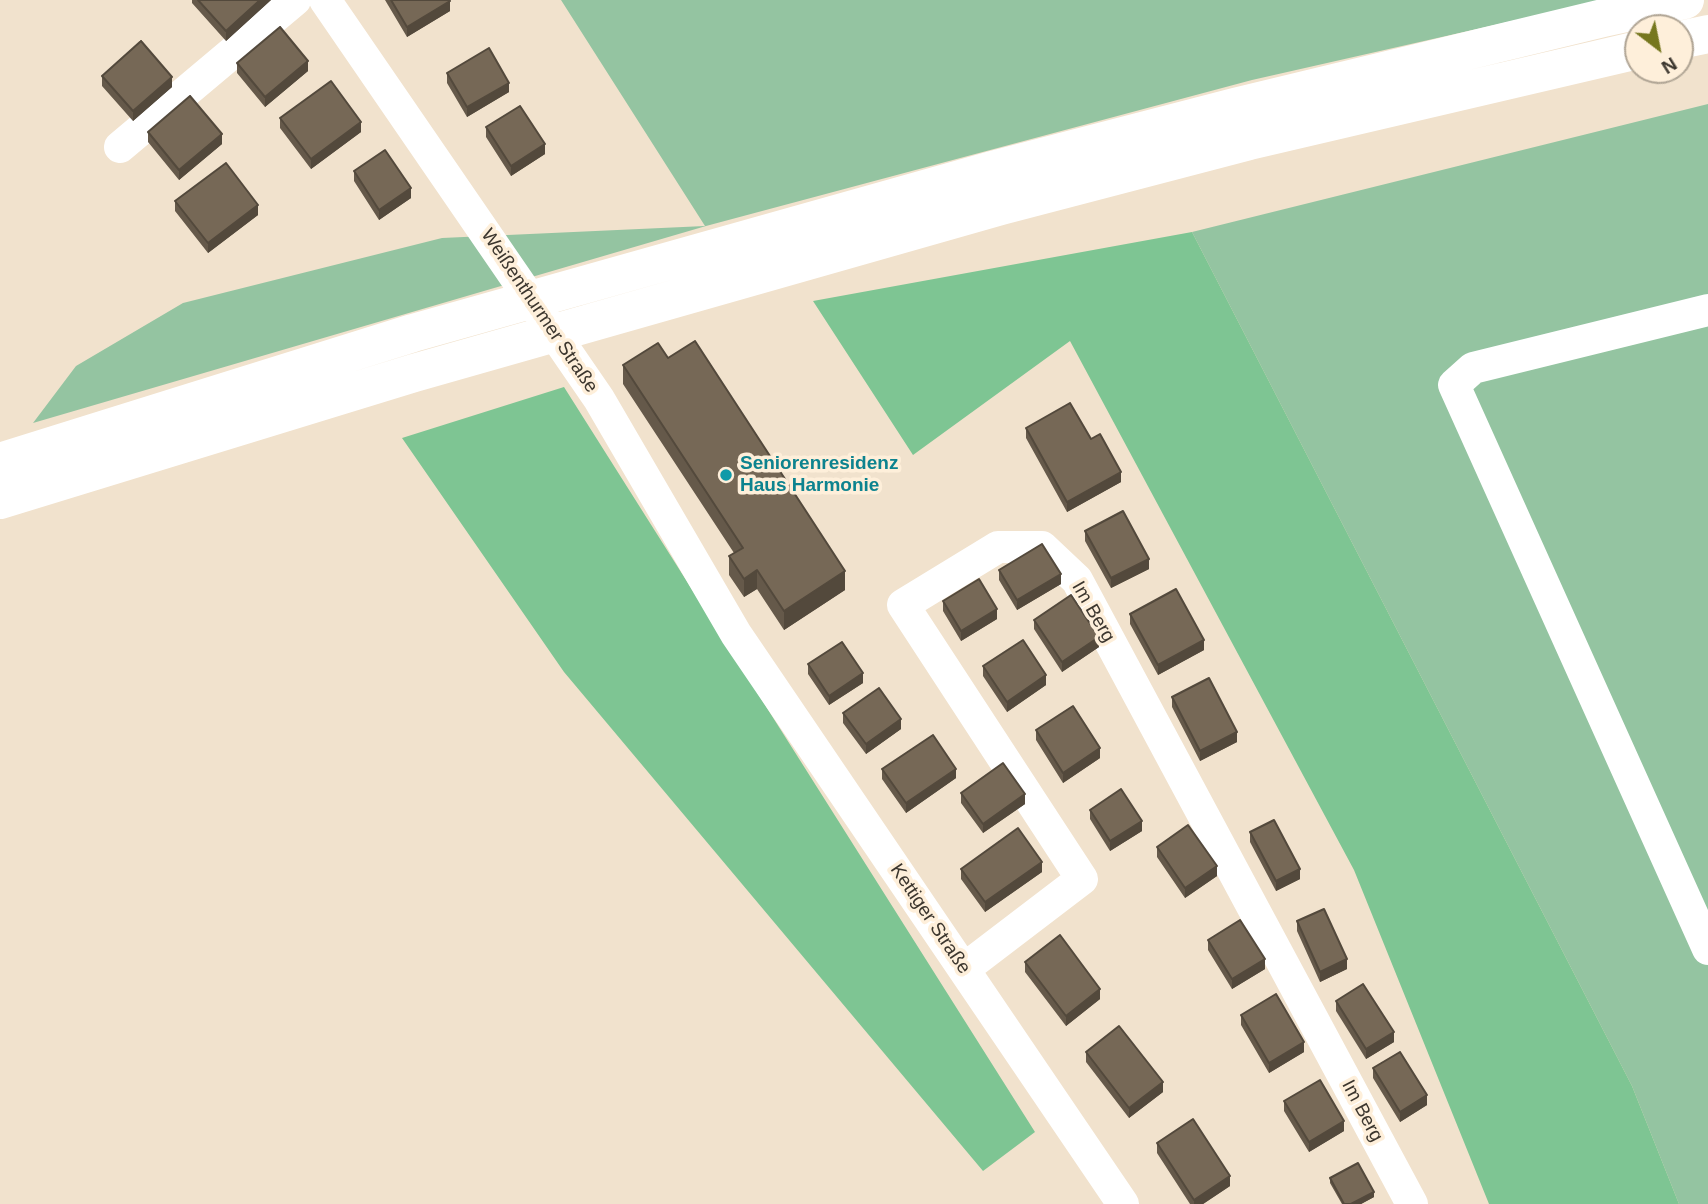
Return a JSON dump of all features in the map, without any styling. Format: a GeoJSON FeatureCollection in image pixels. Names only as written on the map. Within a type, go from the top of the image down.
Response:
{"type":"FeatureCollection","features":[{"type":"Feature","properties":{"kind":"highway"},"geometry":{"type":"LineString","coordinates":[[0,462],[413,333],[992,170],[1235,107],[1685,0]]}},
{"type":"Feature","properties":{"kind":"highway"},"geometry":{"type":"LineString","coordinates":[[0,500],[414,373],[1001,206],[1262,138],[1624,53]]}},
{"type":"Feature","properties":{"kind":"street"},"geometry":{"type":"LineString","coordinates":[[120,147],[295,0]]}},
{"type":"Feature","properties":{"kind":"street","name":"Weißenthurmer Straße"},"geometry":{"type":"LineString","coordinates":[[325,0],[599,399],[736,634]]}},
{"type":"Feature","properties":{"kind":"street"},"geometry":{"type":"LineString","coordinates":[[1708,310],[1473,368],[1454,385],[1708,949]]}},
{"type":"Feature","properties":{"kind":"street","name":"Im Berg"},"geometry":{"type":"LineString","coordinates":[[964,969],[1082,879],[903,605],[998,547],[1042,547],[1077,580],[1412,1204]]}},
{"type":"Feature","properties":{"kind":"street","name":"Kettiger Straße"},"geometry":{"type":"LineString","coordinates":[[736,634],[1123,1204]]}},
{"type":"Feature","properties":{"kind":"green space"},"geometry":{"type":"Polygon","coordinates":[[[561,0],[1605,0],[1252,80],[706,226],[33,423],[76,366],[183,303],[442,238],[705,226],[561,0]]]}},
{"type":"Feature","properties":{"kind":"green space"},"geometry":{"type":"Polygon","coordinates":[[[1708,104],[1708,1204],[1679,1204],[1632,1086],[1192,232],[1708,104]]]}},
{"type":"Feature","properties":{"kind":"green space"},"geometry":{"type":"Polygon","coordinates":[[[1192,232],[1632,1086],[1679,1204],[1489,1204],[1354,870],[1070,341],[913,455],[813,301],[1192,232]]]}},
{"type":"Feature","properties":{"kind":"green space"},"geometry":{"type":"Polygon","coordinates":[[[564,387],[1035,1132],[983,1171],[564,672],[402,438],[564,387]]]}},
{"type":"Feature","properties":{"kind":"building"},"geometry":{"type":"Polygon","coordinates":[[[198,0],[260,0],[226,31],[198,0]]]}},
{"type":"Feature","properties":{"kind":"building"},"geometry":{"type":"Polygon","coordinates":[[[391,0],[449,0],[450,1],[407,27],[391,0]]]}},
{"type":"Feature","properties":{"kind":"building"},"geometry":{"type":"Polygon","coordinates":[[[280,27],[308,61],[265,97],[237,63],[280,27]]]}},
{"type":"Feature","properties":{"kind":"building"},"geometry":{"type":"Polygon","coordinates":[[[141,41],[172,77],[133,111],[102,76],[141,41]]]}},
{"type":"Feature","properties":{"kind":"building"},"geometry":{"type":"Polygon","coordinates":[[[489,48],[509,83],[467,107],[447,73],[489,48]]]}},
{"type":"Feature","properties":{"kind":"building"},"geometry":{"type":"Polygon","coordinates":[[[331,81],[361,122],[311,159],[280,118],[331,81]]]}},
{"type":"Feature","properties":{"kind":"building"},"geometry":{"type":"Polygon","coordinates":[[[190,96],[222,134],[179,170],[148,132],[190,96]]]}},
{"type":"Feature","properties":{"kind":"building"},"geometry":{"type":"Polygon","coordinates":[[[520,106],[545,144],[511,166],[486,127],[520,106]]]}},
{"type":"Feature","properties":{"kind":"building"},"geometry":{"type":"Polygon","coordinates":[[[385,150],[411,188],[379,210],[354,171],[385,150]]]}},
{"type":"Feature","properties":{"kind":"building"},"geometry":{"type":"Polygon","coordinates":[[[226,163],[258,205],[208,243],[175,201],[226,163]]]}},
{"type":"Feature","properties":{"kind":"building","name":"Seniorenresidenz Haus Harmonie"},"geometry":{"type":"Polygon","coordinates":[[[695,341],[845,571],[784,611],[757,570],[744,579],[729,556],[743,548],[623,365],[658,343],[668,358],[695,341]]]}},
{"type":"Feature","properties":{"kind":"building"},"geometry":{"type":"Polygon","coordinates":[[[1070,403],[1091,439],[1100,434],[1121,472],[1067,502],[1026,428],[1070,403]]]}},
{"type":"Feature","properties":{"kind":"building"},"geometry":{"type":"Polygon","coordinates":[[[1123,511],[1149,559],[1111,578],[1085,531],[1123,511]]]}},
{"type":"Feature","properties":{"kind":"building"},"geometry":{"type":"Polygon","coordinates":[[[1042,544],[1061,574],[1017,600],[999,570],[1042,544]]]}},
{"type":"Feature","properties":{"kind":"building"},"geometry":{"type":"Polygon","coordinates":[[[979,579],[997,609],[961,631],[943,601],[979,579]]]}},
{"type":"Feature","properties":{"kind":"building"},"geometry":{"type":"Polygon","coordinates":[[[1176,589],[1204,640],[1158,665],[1130,614],[1176,589]]]}},
{"type":"Feature","properties":{"kind":"building"},"geometry":{"type":"Polygon","coordinates":[[[1071,595],[1099,637],[1062,662],[1034,620],[1071,595]]]}},
{"type":"Feature","properties":{"kind":"building"},"geometry":{"type":"Polygon","coordinates":[[[1023,640],[1046,675],[1007,702],[983,666],[1023,640]]]}},
{"type":"Feature","properties":{"kind":"building"},"geometry":{"type":"Polygon","coordinates":[[[842,642],[863,673],[829,696],[808,664],[842,642]]]}},
{"type":"Feature","properties":{"kind":"building"},"geometry":{"type":"Polygon","coordinates":[[[1209,678],[1237,732],[1200,751],[1172,697],[1209,678]]]}},
{"type":"Feature","properties":{"kind":"building"},"geometry":{"type":"Polygon","coordinates":[[[879,688],[901,719],[866,744],[843,713],[879,688]]]}},
{"type":"Feature","properties":{"kind":"building"},"geometry":{"type":"Polygon","coordinates":[[[1073,706],[1100,748],[1063,773],[1036,730],[1073,706]]]}},
{"type":"Feature","properties":{"kind":"building"},"geometry":{"type":"Polygon","coordinates":[[[933,735],[956,769],[906,803],[882,769],[933,735]]]}},
{"type":"Feature","properties":{"kind":"building"},"geometry":{"type":"Polygon","coordinates":[[[1003,763],[1025,794],[983,824],[961,793],[1003,763]]]}},
{"type":"Feature","properties":{"kind":"building"},"geometry":{"type":"Polygon","coordinates":[[[1121,789],[1142,821],[1110,841],[1090,810],[1121,789]]]}},
{"type":"Feature","properties":{"kind":"building"},"geometry":{"type":"Polygon","coordinates":[[[1274,820],[1300,869],[1276,881],[1250,832],[1274,820]]]}},
{"type":"Feature","properties":{"kind":"building"},"geometry":{"type":"Polygon","coordinates":[[[1188,825],[1217,866],[1185,888],[1157,847],[1188,825]]]}},
{"type":"Feature","properties":{"kind":"building"},"geometry":{"type":"Polygon","coordinates":[[[1018,828],[1042,862],[985,902],[961,869],[1018,828]]]}},
{"type":"Feature","properties":{"kind":"building"},"geometry":{"type":"Polygon","coordinates":[[[1324,909],[1347,959],[1320,972],[1297,921],[1324,909]]]}},
{"type":"Feature","properties":{"kind":"building"},"geometry":{"type":"Polygon","coordinates":[[[1240,920],[1265,959],[1232,979],[1208,940],[1240,920]]]}},
{"type":"Feature","properties":{"kind":"building"},"geometry":{"type":"Polygon","coordinates":[[[1060,935],[1100,989],[1066,1016],[1025,962],[1060,935]]]}},
{"type":"Feature","properties":{"kind":"building"},"geometry":{"type":"Polygon","coordinates":[[[1363,984],[1394,1032],[1366,1049],[1336,1001],[1363,984]]]}},
{"type":"Feature","properties":{"kind":"building"},"geometry":{"type":"Polygon","coordinates":[[[1276,994],[1304,1042],[1269,1063],[1241,1015],[1276,994]]]}},
{"type":"Feature","properties":{"kind":"building"},"geometry":{"type":"Polygon","coordinates":[[[1119,1026],[1163,1082],[1129,1108],[1086,1052],[1119,1026]]]}},
{"type":"Feature","properties":{"kind":"building"},"geometry":{"type":"Polygon","coordinates":[[[1400,1052],[1427,1095],[1400,1112],[1373,1068],[1400,1052]]]}},
{"type":"Feature","properties":{"kind":"building"},"geometry":{"type":"Polygon","coordinates":[[[1320,1080],[1344,1121],[1309,1142],[1284,1101],[1320,1080]]]}},
{"type":"Feature","properties":{"kind":"building"},"geometry":{"type":"Polygon","coordinates":[[[1193,1119],[1230,1176],[1194,1200],[1157,1143],[1193,1119]]]}},
{"type":"Feature","properties":{"kind":"building"},"geometry":{"type":"Polygon","coordinates":[[[1358,1163],[1374,1192],[1351,1204],[1344,1204],[1330,1178],[1358,1163]]]}},
{"type":"Feature","properties":{"kind":"place","name":"Seniorenresidenz Haus Harmonie"},"geometry":{"type":"Point","coordinates":[726,475]}}]}
